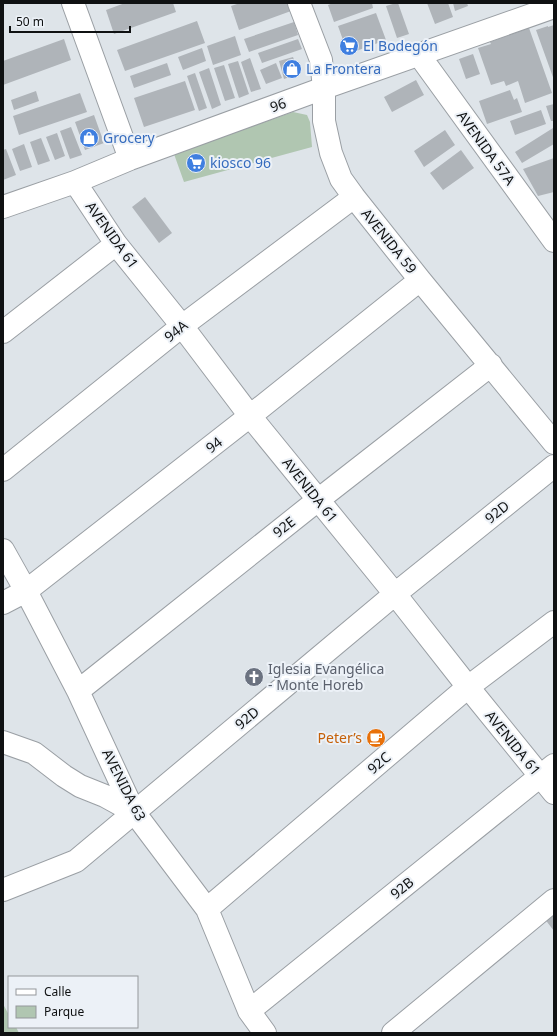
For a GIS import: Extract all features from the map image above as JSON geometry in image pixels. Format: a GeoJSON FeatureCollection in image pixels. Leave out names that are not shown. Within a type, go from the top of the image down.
{"type":"FeatureCollection","features":[{"type":"Feature","properties":{"kind":"street"},"geometry":{"type":"LineString","coordinates":[[73,3],[130,159]]}},
{"type":"Feature","properties":{"kind":"street","name":"AVENIDA 59"},"geometry":{"type":"LineString","coordinates":[[307,5],[321,60],[324,88],[324,121],[331,153],[341,178],[354,197],[420,280],[554,443]]}},
{"type":"Feature","properties":{"kind":"street","name":"96"},"geometry":{"type":"LineString","coordinates":[[3,207],[75,182],[130,159],[324,88],[554,7]]}},
{"type":"Feature","properties":{"kind":"street","name":"AVENIDA 57A"},"geometry":{"type":"LineString","coordinates":[[419,55],[546,218],[554,241]]}},
{"type":"Feature","properties":{"kind":"street","name":"AVENIDA 61"},"geometry":{"type":"LineString","coordinates":[[75,182],[116,244],[182,326],[250,416],[396,594],[468,687],[547,770],[554,793]]}},
{"type":"Feature","properties":{"kind":"street","name":"94A"},"geometry":{"type":"LineString","coordinates":[[3,470],[182,326],[354,197]]}},
{"type":"Feature","properties":{"kind":"street"},"geometry":{"type":"LineString","coordinates":[[3,332],[116,244]]}},
{"type":"Feature","properties":{"kind":"street","name":"94"},"geometry":{"type":"LineString","coordinates":[[3,603],[26,591],[250,416],[420,280]]}},
{"type":"Feature","properties":{"kind":"street","name":"92E"},"geometry":{"type":"LineString","coordinates":[[78,691],[318,500],[491,365]]}},
{"type":"Feature","properties":{"kind":"street","name":"92D"},"geometry":{"type":"LineString","coordinates":[[3,890],[76,860],[396,594],[554,466]]}},
{"type":"Feature","properties":{"kind":"street","name":"AVENIDA 63"},"geometry":{"type":"LineString","coordinates":[[3,550],[78,691],[134,812],[207,909],[249,1011],[265,1033]]}},
{"type":"Feature","properties":{"kind":"street","name":"92C"},"geometry":{"type":"LineString","coordinates":[[207,909],[468,687],[554,622]]}},
{"type":"Feature","properties":{"kind":"street"},"geometry":{"type":"LineString","coordinates":[[3,742],[34,753],[64,776],[80,786],[105,796],[134,812]]}},
{"type":"Feature","properties":{"kind":"street","name":"92B"},"geometry":{"type":"LineString","coordinates":[[249,1011],[547,770]]}},
{"type":"Feature","properties":{"kind":"street"},"geometry":{"type":"LineString","coordinates":[[393,1033],[554,900]]}},
{"type":"Feature","properties":{"kind":"green space"},"geometry":{"type":"Polygon","coordinates":[[[293,112],[307,115],[310,122],[312,147],[184,182],[174,154],[293,112]]]}},
{"type":"Feature","properties":{"kind":"green space"},"geometry":{"type":"Polygon","coordinates":[[[3,1004],[8,1013],[8,1028],[16,1028],[19,1033],[3,1033],[3,1004]]]}},
{"type":"Feature","properties":{"kind":"building"},"geometry":{"type":"Polygon","coordinates":[[[125,3],[173,3],[176,12],[114,34],[106,10],[125,3]]]}},
{"type":"Feature","properties":{"kind":"building"},"geometry":{"type":"Polygon","coordinates":[[[240,3],[288,3],[291,11],[239,30],[231,6],[240,3]]]}},
{"type":"Feature","properties":{"kind":"building"},"geometry":{"type":"Polygon","coordinates":[[[333,3],[372,3],[373,8],[334,22],[328,5],[333,3]]]}},
{"type":"Feature","properties":{"kind":"building"},"geometry":{"type":"Polygon","coordinates":[[[398,3],[409,34],[397,38],[386,6],[398,3]]]}},
{"type":"Feature","properties":{"kind":"building"},"geometry":{"type":"Polygon","coordinates":[[[427,3],[448,3],[453,17],[435,24],[427,3]]]}},
{"type":"Feature","properties":{"kind":"building"},"geometry":{"type":"Polygon","coordinates":[[[453,3],[467,3],[468,6],[455,11],[453,3]]]}},
{"type":"Feature","properties":{"kind":"building"},"geometry":{"type":"Polygon","coordinates":[[[376,13],[386,40],[348,54],[338,26],[376,13]]]}},
{"type":"Feature","properties":{"kind":"building"},"geometry":{"type":"Polygon","coordinates":[[[197,21],[205,43],[125,71],[117,50],[197,21]]]}},
{"type":"Feature","properties":{"kind":"building"},"geometry":{"type":"Polygon","coordinates":[[[294,22],[298,35],[249,52],[244,39],[294,22]]]}},
{"type":"Feature","properties":{"kind":"building"},"geometry":{"type":"Polygon","coordinates":[[[554,25],[554,80],[536,30],[554,25]]]}},
{"type":"Feature","properties":{"kind":"building"},"geometry":{"type":"Polygon","coordinates":[[[529,28],[552,93],[525,103],[518,81],[506,86],[504,81],[491,85],[478,48],[491,44],[490,42],[529,28]]]}},
{"type":"Feature","properties":{"kind":"building"},"geometry":{"type":"Polygon","coordinates":[[[235,36],[241,55],[213,65],[207,46],[235,36]]]}},
{"type":"Feature","properties":{"kind":"building"},"geometry":{"type":"Polygon","coordinates":[[[64,39],[71,60],[3,85],[3,61],[64,39]]]}},
{"type":"Feature","properties":{"kind":"building"},"geometry":{"type":"Polygon","coordinates":[[[298,39],[302,49],[262,63],[258,53],[298,39]]]}},
{"type":"Feature","properties":{"kind":"building"},"geometry":{"type":"Polygon","coordinates":[[[202,48],[206,61],[183,70],[178,57],[202,48]]]}},
{"type":"Feature","properties":{"kind":"building"},"geometry":{"type":"Polygon","coordinates":[[[473,54],[480,74],[466,79],[459,59],[473,54]]]}},
{"type":"Feature","properties":{"kind":"building"},"geometry":{"type":"Polygon","coordinates":[[[293,57],[299,74],[284,79],[279,61],[293,57]]]}},
{"type":"Feature","properties":{"kind":"building"},"geometry":{"type":"Polygon","coordinates":[[[250,58],[261,89],[251,92],[241,62],[250,58]]]}},
{"type":"Feature","properties":{"kind":"building"},"geometry":{"type":"Polygon","coordinates":[[[238,61],[249,94],[239,98],[228,64],[238,61]]]}},
{"type":"Feature","properties":{"kind":"building"},"geometry":{"type":"Polygon","coordinates":[[[167,63],[171,75],[134,88],[130,76],[167,63]]]}},
{"type":"Feature","properties":{"kind":"building"},"geometry":{"type":"Polygon","coordinates":[[[276,63],[282,78],[266,84],[260,70],[276,63]]]}},
{"type":"Feature","properties":{"kind":"building"},"geometry":{"type":"Polygon","coordinates":[[[224,65],[235,98],[225,101],[214,68],[224,65]]]}},
{"type":"Feature","properties":{"kind":"building"},"geometry":{"type":"Polygon","coordinates":[[[209,68],[221,105],[212,109],[199,72],[209,68]]]}},
{"type":"Feature","properties":{"kind":"building"},"geometry":{"type":"Polygon","coordinates":[[[195,73],[207,108],[199,111],[187,76],[195,73]]]}},
{"type":"Feature","properties":{"kind":"building"},"geometry":{"type":"Polygon","coordinates":[[[416,80],[424,95],[392,112],[384,97],[416,80]]]}},
{"type":"Feature","properties":{"kind":"building"},"geometry":{"type":"Polygon","coordinates":[[[185,81],[195,110],[144,127],[134,98],[185,81]]]}},
{"type":"Feature","properties":{"kind":"building"},"geometry":{"type":"Polygon","coordinates":[[[510,90],[514,100],[517,98],[522,112],[487,124],[479,101],[510,90]]]}},
{"type":"Feature","properties":{"kind":"building"},"geometry":{"type":"Polygon","coordinates":[[[36,91],[39,101],[14,110],[11,100],[36,91]]]}},
{"type":"Feature","properties":{"kind":"building"},"geometry":{"type":"Polygon","coordinates":[[[80,93],[87,112],[19,135],[13,116],[80,93]]]}},
{"type":"Feature","properties":{"kind":"building"},"geometry":{"type":"Polygon","coordinates":[[[554,104],[554,121],[551,121],[546,106],[554,104]]]}},
{"type":"Feature","properties":{"kind":"building"},"geometry":{"type":"Polygon","coordinates":[[[541,110],[546,124],[515,135],[510,121],[541,110]]]}},
{"type":"Feature","properties":{"kind":"building"},"geometry":{"type":"Polygon","coordinates":[[[94,115],[104,143],[85,150],[75,122],[94,115]]]}},
{"type":"Feature","properties":{"kind":"building"},"geometry":{"type":"Polygon","coordinates":[[[71,127],[82,155],[70,159],[60,131],[71,127]]]}},
{"type":"Feature","properties":{"kind":"building"},"geometry":{"type":"Polygon","coordinates":[[[553,128],[554,144],[522,163],[515,152],[553,128]]]}},
{"type":"Feature","properties":{"kind":"building"},"geometry":{"type":"Polygon","coordinates":[[[445,130],[455,145],[424,167],[414,151],[445,130]]]}},
{"type":"Feature","properties":{"kind":"building"},"geometry":{"type":"Polygon","coordinates":[[[57,133],[65,156],[55,160],[46,137],[57,133]]]}},
{"type":"Feature","properties":{"kind":"building"},"geometry":{"type":"Polygon","coordinates":[[[41,138],[50,161],[38,165],[30,142],[41,138]]]}},
{"type":"Feature","properties":{"kind":"building"},"geometry":{"type":"Polygon","coordinates":[[[24,144],[32,167],[20,171],[12,149],[24,144]]]}},
{"type":"Feature","properties":{"kind":"building"},"geometry":{"type":"Polygon","coordinates":[[[6,149],[16,175],[3,180],[3,150],[6,149]]]}},
{"type":"Feature","properties":{"kind":"building"},"geometry":{"type":"Polygon","coordinates":[[[461,150],[474,168],[443,190],[430,173],[461,150]]]}},
{"type":"Feature","properties":{"kind":"building"},"geometry":{"type":"Polygon","coordinates":[[[554,158],[554,192],[538,196],[523,169],[554,158]]]}},
{"type":"Feature","properties":{"kind":"building"},"geometry":{"type":"Polygon","coordinates":[[[145,197],[172,233],[159,243],[132,207],[145,197]]]}},
{"type":"Feature","properties":{"kind":"building"},"geometry":{"type":"Polygon","coordinates":[[[554,910],[554,931],[544,918],[554,910]]]}},
{"type":"Feature","properties":{"kind":"place","name":"El Bodegón"},"geometry":{"type":"Point","coordinates":[349,46]}},
{"type":"Feature","properties":{"kind":"place","name":"La Frontera"},"geometry":{"type":"Point","coordinates":[292,69]}},
{"type":"Feature","properties":{"kind":"place","name":"Grocery"},"geometry":{"type":"Point","coordinates":[89,138]}},
{"type":"Feature","properties":{"kind":"place","name":"kiosco 96"},"geometry":{"type":"Point","coordinates":[196,163]}},
{"type":"Feature","properties":{"kind":"place","name":"Iglesia Evangélica - Monte Horeb"},"geometry":{"type":"Point","coordinates":[254,677]}},
{"type":"Feature","properties":{"kind":"place","name":"Peter’s"},"geometry":{"type":"Point","coordinates":[376,738]}}]}
